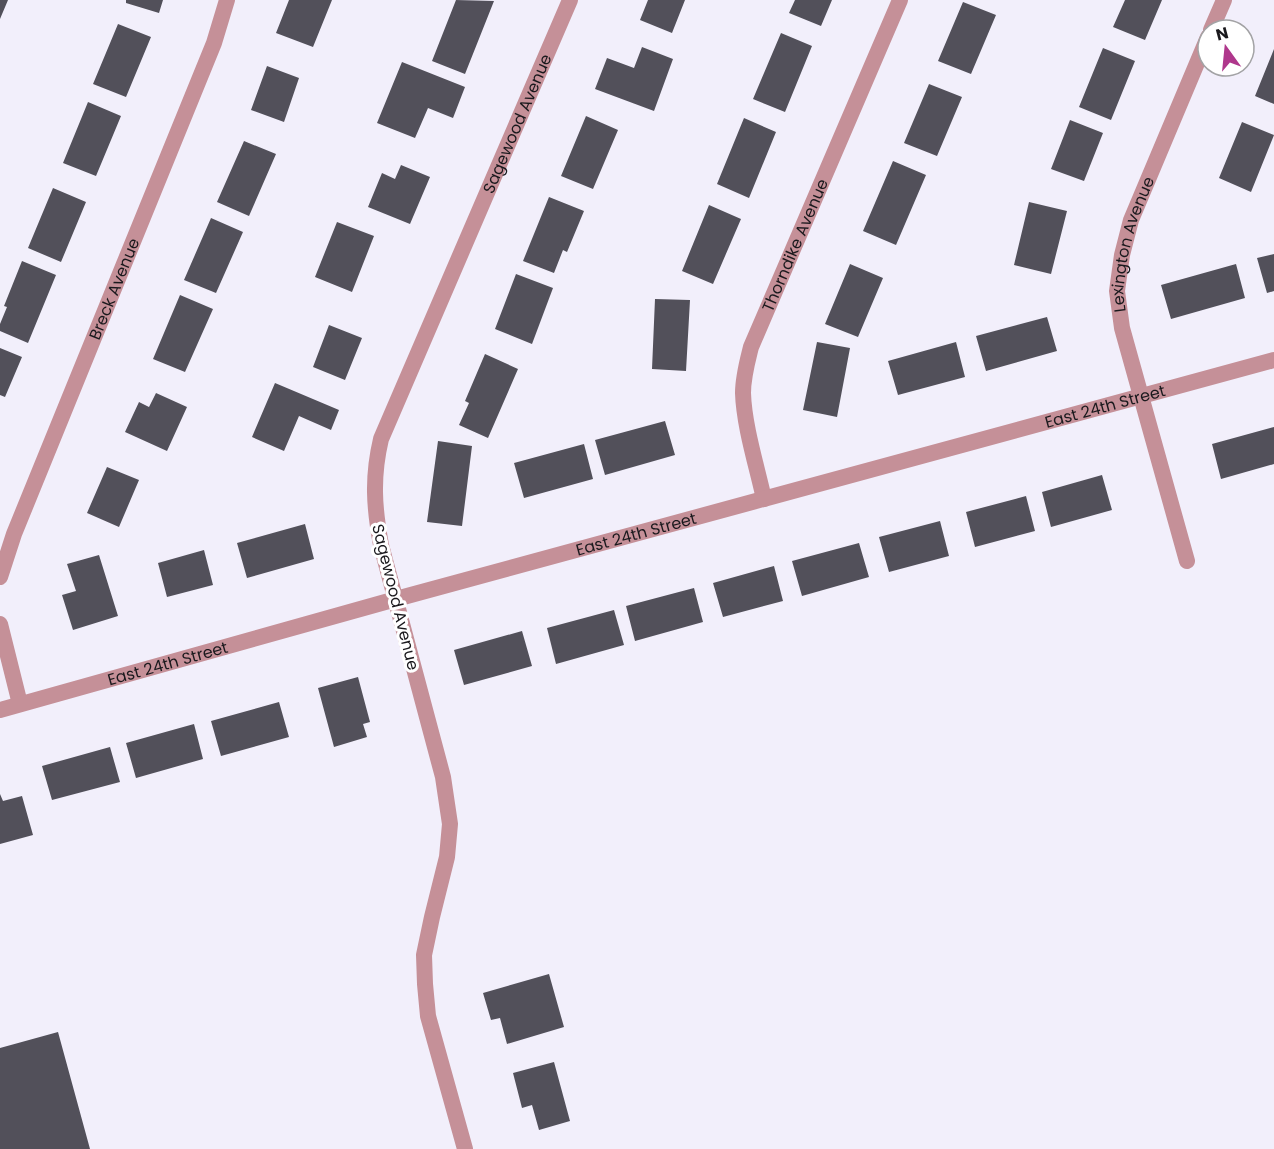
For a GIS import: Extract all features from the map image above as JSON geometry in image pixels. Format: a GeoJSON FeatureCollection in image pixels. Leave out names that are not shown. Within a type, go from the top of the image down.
{"type":"FeatureCollection","features":[{"type":"Feature","properties":{"kind":"street","name":"Breck Avenue"},"geometry":{"type":"LineString","coordinates":[[0,577],[18,523],[214,44],[227,0]]}},
{"type":"Feature","properties":{"kind":"street","name":"Sagewood Avenue"},"geometry":{"type":"LineString","coordinates":[[465,1149],[428,1016],[424,984],[424,955],[447,857],[450,824],[443,777],[381,545],[375,512],[375,463],[381,439],[570,0]]}},
{"type":"Feature","properties":{"kind":"street","name":"Thorndike Avenue"},"geometry":{"type":"LineString","coordinates":[[764,499],[743,394],[744,372],[751,347],[900,0]]}},
{"type":"Feature","properties":{"kind":"street"},"geometry":{"type":"LineString","coordinates":[[1216,18],[1224,0]]}},
{"type":"Feature","properties":{"kind":"street","name":"Lexington Avenue"},"geometry":{"type":"LineString","coordinates":[[1187,561],[1140,398],[1122,328],[1117,291],[1122,255],[1131,220],[1196,66]]}},
{"type":"Feature","properties":{"kind":"street","name":"East 24th Street"},"geometry":{"type":"LineString","coordinates":[[0,710],[396,599],[1274,360]]}},
{"type":"Feature","properties":{"kind":"street"},"geometry":{"type":"LineString","coordinates":[[0,624],[21,704]]}},
{"type":"Feature","properties":{"kind":"building"},"geometry":{"type":"Polygon","coordinates":[[[0,0],[8,0],[0,19],[0,0]]]}},
{"type":"Feature","properties":{"kind":"building"},"geometry":{"type":"Polygon","coordinates":[[[126,0],[163,0],[159,13],[126,3],[126,0]]]}},
{"type":"Feature","properties":{"kind":"building"},"geometry":{"type":"Polygon","coordinates":[[[289,0],[332,0],[313,47],[276,33],[289,0]]]}},
{"type":"Feature","properties":{"kind":"building"},"geometry":{"type":"Polygon","coordinates":[[[456,0],[494,1],[465,74],[432,61],[456,0]]]}},
{"type":"Feature","properties":{"kind":"building"},"geometry":{"type":"Polygon","coordinates":[[[648,0],[685,0],[672,33],[640,20],[648,0]]]}},
{"type":"Feature","properties":{"kind":"building"},"geometry":{"type":"Polygon","coordinates":[[[795,0],[832,0],[821,26],[789,13],[795,0]]]}},
{"type":"Feature","properties":{"kind":"building"},"geometry":{"type":"Polygon","coordinates":[[[1125,0],[1162,0],[1145,40],[1113,27],[1125,0]]]}},
{"type":"Feature","properties":{"kind":"building"},"geometry":{"type":"Polygon","coordinates":[[[963,2],[996,15],[971,74],[938,61],[963,2]]]}},
{"type":"Feature","properties":{"kind":"building"},"geometry":{"type":"Polygon","coordinates":[[[118,24],[151,37],[126,97],[93,84],[118,24]]]}},
{"type":"Feature","properties":{"kind":"building"},"geometry":{"type":"Polygon","coordinates":[[[781,33],[812,46],[785,112],[753,99],[781,33]]]}},
{"type":"Feature","properties":{"kind":"building"},"geometry":{"type":"Polygon","coordinates":[[[642,47],[673,59],[654,111],[595,89],[607,58],[634,68],[642,47]]]}},
{"type":"Feature","properties":{"kind":"building"},"geometry":{"type":"Polygon","coordinates":[[[1103,48],[1135,61],[1111,120],[1079,107],[1103,48]]]}},
{"type":"Feature","properties":{"kind":"building"},"geometry":{"type":"Polygon","coordinates":[[[1274,49],[1274,104],[1255,96],[1274,49]]]}},
{"type":"Feature","properties":{"kind":"building"},"geometry":{"type":"Polygon","coordinates":[[[402,62],[465,87],[453,118],[428,108],[415,138],[377,123],[402,62]]]}},
{"type":"Feature","properties":{"kind":"building"},"geometry":{"type":"Polygon","coordinates":[[[267,66],[299,78],[284,122],[251,110],[267,66]]]}},
{"type":"Feature","properties":{"kind":"building"},"geometry":{"type":"Polygon","coordinates":[[[929,84],[962,97],[937,156],[904,143],[929,84]]]}},
{"type":"Feature","properties":{"kind":"building"},"geometry":{"type":"Polygon","coordinates":[[[88,102],[121,116],[96,176],[63,163],[88,102]]]}},
{"type":"Feature","properties":{"kind":"building"},"geometry":{"type":"Polygon","coordinates":[[[586,116],[618,130],[593,189],[561,176],[586,116]]]}},
{"type":"Feature","properties":{"kind":"building"},"geometry":{"type":"Polygon","coordinates":[[[744,118],[776,132],[749,198],[717,184],[744,118]]]}},
{"type":"Feature","properties":{"kind":"building"},"geometry":{"type":"Polygon","coordinates":[[[1070,120],[1103,133],[1084,181],[1051,169],[1070,120]]]}},
{"type":"Feature","properties":{"kind":"building"},"geometry":{"type":"Polygon","coordinates":[[[1242,122],[1274,135],[1251,192],[1219,178],[1242,122]]]}},
{"type":"Feature","properties":{"kind":"building"},"geometry":{"type":"Polygon","coordinates":[[[244,141],[276,154],[249,216],[217,202],[244,141]]]}},
{"type":"Feature","properties":{"kind":"building"},"geometry":{"type":"Polygon","coordinates":[[[893,161],[926,175],[896,245],[863,231],[893,161]]]}},
{"type":"Feature","properties":{"kind":"building"},"geometry":{"type":"Polygon","coordinates":[[[401,165],[430,177],[410,224],[368,207],[382,173],[395,179],[401,165]]]}},
{"type":"Feature","properties":{"kind":"building"},"geometry":{"type":"Polygon","coordinates":[[[53,188],[86,202],[61,262],[28,248],[53,188]]]}},
{"type":"Feature","properties":{"kind":"building"},"geometry":{"type":"Polygon","coordinates":[[[549,197],[584,211],[567,252],[563,250],[554,273],[523,261],[549,197]]]}},
{"type":"Feature","properties":{"kind":"building"},"geometry":{"type":"Polygon","coordinates":[[[1029,202],[1067,211],[1051,274],[1014,265],[1029,202]]]}},
{"type":"Feature","properties":{"kind":"building"},"geometry":{"type":"Polygon","coordinates":[[[709,205],[741,219],[713,284],[682,271],[709,205]]]}},
{"type":"Feature","properties":{"kind":"building"},"geometry":{"type":"Polygon","coordinates":[[[211,218],[243,232],[216,293],[184,280],[211,218]]]}},
{"type":"Feature","properties":{"kind":"building"},"geometry":{"type":"Polygon","coordinates":[[[337,222],[374,236],[352,292],[315,277],[337,222]]]}},
{"type":"Feature","properties":{"kind":"building"},"geometry":{"type":"Polygon","coordinates":[[[1274,254],[1274,291],[1267,293],[1257,258],[1274,254]]]}},
{"type":"Feature","properties":{"kind":"building"},"geometry":{"type":"Polygon","coordinates":[[[22,261],[56,275],[28,343],[0,331],[0,324],[7,307],[4,306],[22,261]]]}},
{"type":"Feature","properties":{"kind":"building"},"geometry":{"type":"Polygon","coordinates":[[[850,264],[883,278],[858,337],[825,324],[850,264]]]}},
{"type":"Feature","properties":{"kind":"building"},"geometry":{"type":"Polygon","coordinates":[[[1236,264],[1245,298],[1171,319],[1161,285],[1236,264]]]}},
{"type":"Feature","properties":{"kind":"building"},"geometry":{"type":"Polygon","coordinates":[[[516,274],[553,288],[532,344],[495,329],[516,274]]]}},
{"type":"Feature","properties":{"kind":"building"},"geometry":{"type":"Polygon","coordinates":[[[180,295],[213,309],[185,372],[153,359],[180,295]]]}},
{"type":"Feature","properties":{"kind":"building"},"geometry":{"type":"Polygon","coordinates":[[[655,299],[690,300],[686,371],[652,369],[655,299]]]}},
{"type":"Feature","properties":{"kind":"building"},"geometry":{"type":"Polygon","coordinates":[[[1047,317],[1057,351],[986,371],[976,336],[1047,317]]]}},
{"type":"Feature","properties":{"kind":"building"},"geometry":{"type":"Polygon","coordinates":[[[329,325],[362,338],[345,380],[313,367],[329,325]]]}},
{"type":"Feature","properties":{"kind":"building"},"geometry":{"type":"Polygon","coordinates":[[[817,342],[850,348],[837,417],[803,410],[817,342]]]}},
{"type":"Feature","properties":{"kind":"building"},"geometry":{"type":"Polygon","coordinates":[[[956,342],[965,377],[898,395],[888,361],[956,342]]]}},
{"type":"Feature","properties":{"kind":"building"},"geometry":{"type":"Polygon","coordinates":[[[0,348],[22,357],[5,397],[0,395],[0,348]]]}},
{"type":"Feature","properties":{"kind":"building"},"geometry":{"type":"Polygon","coordinates":[[[485,354],[518,369],[488,438],[459,425],[469,403],[465,401],[485,354]]]}},
{"type":"Feature","properties":{"kind":"building"},"geometry":{"type":"Polygon","coordinates":[[[275,383],[339,410],[331,430],[299,416],[284,451],[252,437],[275,383]]]}},
{"type":"Feature","properties":{"kind":"building"},"geometry":{"type":"Polygon","coordinates":[[[156,393],[187,407],[167,451],[125,432],[139,402],[149,407],[156,393]]]}},
{"type":"Feature","properties":{"kind":"building"},"geometry":{"type":"Polygon","coordinates":[[[665,421],[675,455],[605,475],[595,440],[665,421]]]}},
{"type":"Feature","properties":{"kind":"building"},"geometry":{"type":"Polygon","coordinates":[[[1274,427],[1274,464],[1221,479],[1212,444],[1274,427]]]}},
{"type":"Feature","properties":{"kind":"building"},"geometry":{"type":"Polygon","coordinates":[[[438,441],[472,446],[462,526],[427,522],[438,441]]]}},
{"type":"Feature","properties":{"kind":"building"},"geometry":{"type":"Polygon","coordinates":[[[584,444],[593,479],[524,498],[514,463],[584,444]]]}},
{"type":"Feature","properties":{"kind":"building"},"geometry":{"type":"Polygon","coordinates":[[[107,467],[139,480],[119,527],[87,513],[107,467]]]}},
{"type":"Feature","properties":{"kind":"building"},"geometry":{"type":"Polygon","coordinates":[[[1102,475],[1112,510],[1051,527],[1042,492],[1102,475]]]}},
{"type":"Feature","properties":{"kind":"building"},"geometry":{"type":"Polygon","coordinates":[[[1026,496],[1035,531],[975,547],[966,512],[1026,496]]]}},
{"type":"Feature","properties":{"kind":"building"},"geometry":{"type":"Polygon","coordinates":[[[940,521],[949,556],[889,572],[879,537],[940,521]]]}},
{"type":"Feature","properties":{"kind":"building"},"geometry":{"type":"Polygon","coordinates":[[[305,524],[314,559],[247,578],[237,543],[305,524]]]}},
{"type":"Feature","properties":{"kind":"building"},"geometry":{"type":"Polygon","coordinates":[[[859,543],[869,577],[802,596],[792,561],[859,543]]]}},
{"type":"Feature","properties":{"kind":"building"},"geometry":{"type":"Polygon","coordinates":[[[204,550],[213,585],[167,597],[158,563],[204,550]]]}},
{"type":"Feature","properties":{"kind":"building"},"geometry":{"type":"Polygon","coordinates":[[[99,555],[118,616],[73,630],[62,595],[76,591],[67,564],[99,555]]]}},
{"type":"Feature","properties":{"kind":"building"},"geometry":{"type":"Polygon","coordinates":[[[774,566],[783,601],[723,617],[713,583],[774,566]]]}},
{"type":"Feature","properties":{"kind":"building"},"geometry":{"type":"Polygon","coordinates":[[[694,588],[703,622],[635,641],[626,606],[694,588]]]}},
{"type":"Feature","properties":{"kind":"building"},"geometry":{"type":"Polygon","coordinates":[[[614,610],[624,645],[556,664],[547,628],[614,610]]]}},
{"type":"Feature","properties":{"kind":"building"},"geometry":{"type":"Polygon","coordinates":[[[522,631],[532,666],[464,685],[454,650],[522,631]]]}},
{"type":"Feature","properties":{"kind":"building"},"geometry":{"type":"Polygon","coordinates":[[[358,677],[370,722],[363,724],[367,737],[334,747],[318,688],[358,677]]]}},
{"type":"Feature","properties":{"kind":"building"},"geometry":{"type":"Polygon","coordinates":[[[279,702],[289,737],[221,756],[211,721],[279,702]]]}},
{"type":"Feature","properties":{"kind":"building"},"geometry":{"type":"Polygon","coordinates":[[[194,724],[203,759],[136,778],[126,743],[194,724]]]}},
{"type":"Feature","properties":{"kind":"building"},"geometry":{"type":"Polygon","coordinates":[[[110,747],[120,782],[52,800],[42,766],[110,747]]]}},
{"type":"Feature","properties":{"kind":"building"},"geometry":{"type":"Polygon","coordinates":[[[0,794],[3,801],[22,796],[33,835],[0,844],[0,794]]]}},
{"type":"Feature","properties":{"kind":"building"},"geometry":{"type":"Polygon","coordinates":[[[549,974],[564,1027],[507,1044],[500,1018],[491,1020],[483,993],[549,974]]]}},
{"type":"Feature","properties":{"kind":"building"},"geometry":{"type":"Polygon","coordinates":[[[58,1032],[90,1149],[0,1149],[0,1048],[58,1032]]]}},
{"type":"Feature","properties":{"kind":"building"},"geometry":{"type":"Polygon","coordinates":[[[554,1062],[570,1121],[539,1130],[532,1105],[522,1108],[513,1073],[554,1062]]]}}]}
